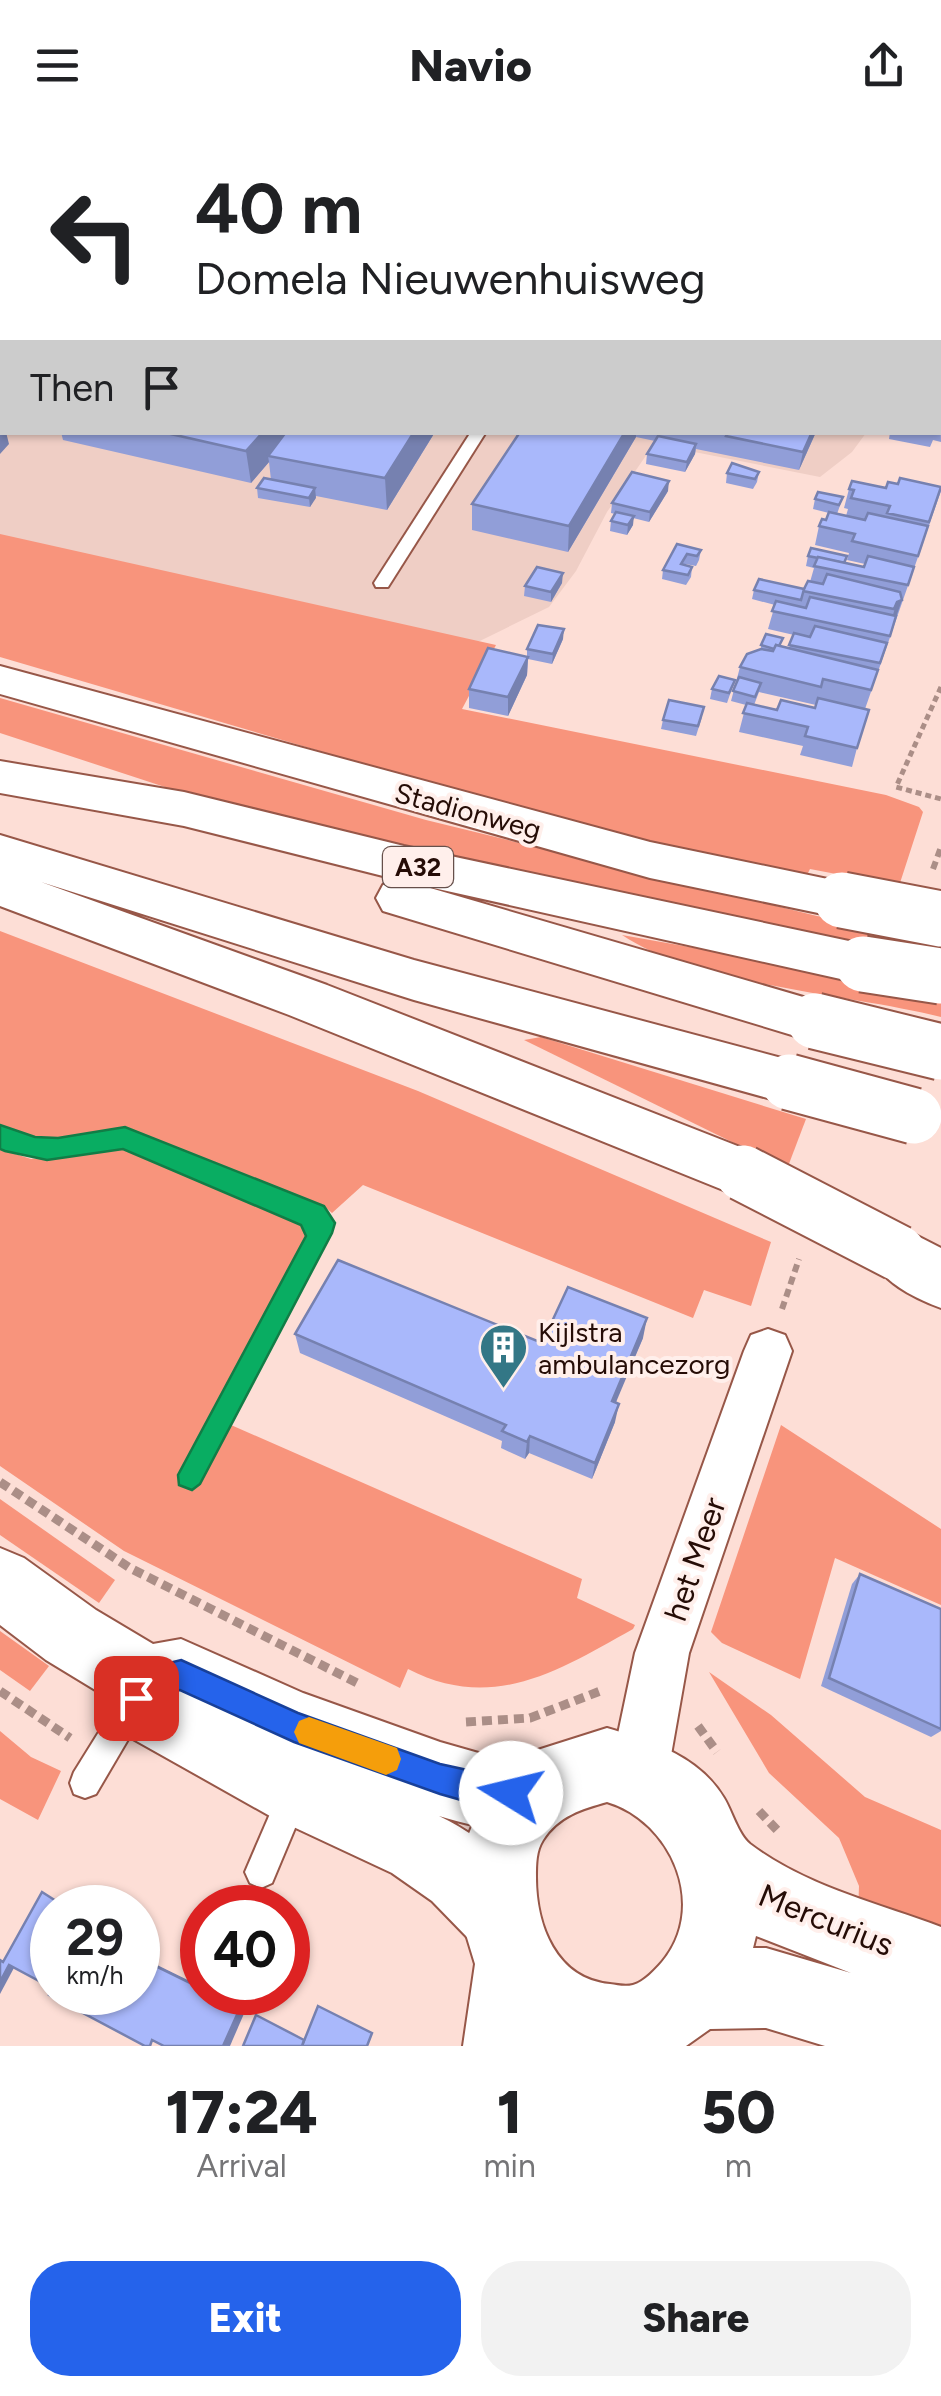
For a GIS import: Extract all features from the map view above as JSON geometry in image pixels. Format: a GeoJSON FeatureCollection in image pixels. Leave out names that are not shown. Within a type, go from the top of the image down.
{"type":"FeatureCollection","features":[{"type":"Feature","properties":{"kind":"main road","name":"Stadionweg"},"geometry":{"type":"LineString","coordinates":[[0,680],[650,860],[941,918]]}},
{"type":"Feature","properties":{"kind":"main road","name":"A32"},"geometry":{"type":"LineString","coordinates":[[0,777],[184,809],[404,864],[835,958],[941,976]]}},
{"type":"Feature","properties":{"kind":"main road","name":"A32"},"geometry":{"type":"LineString","coordinates":[[0,785],[447,910],[815,1020],[941,1052]]}},
{"type":"Feature","properties":{"kind":"main road"},"geometry":{"type":"LineString","coordinates":[[0,852],[414,980],[928,1120]]}},
{"type":"Feature","properties":{"kind":"main road"},"geometry":{"type":"LineString","coordinates":[[0,884],[51,908],[308,1000],[744,1173],[920,1267]]}},
{"type":"Feature","properties":{"kind":"main road"},"geometry":{"type":"LineString","coordinates":[[0,1582],[71,1635],[147,1681],[159,1713],[328,1738],[489,1793],[533,1793]]}},
{"type":"Feature","properties":{"kind":"main road"},"geometry":{"type":"LineString","coordinates":[[328,1738],[419,1846],[460,1874],[505,1937],[541,1998],[610,2037],[659,2018],[705,1972],[719,1932],[716,1866],[705,1834],[664,1787],[638,1772],[607,1766],[576,1769],[560,1774],[533,1793],[501,1844],[494,1887],[505,1937],[504,2046]]}},
{"type":"Feature","properties":{"kind":"main road","name":"Mercurius"},"geometry":{"type":"LineString","coordinates":[[716,1866],[781,1908],[941,1967]]}},
{"type":"Feature","properties":{"kind":"main road"},"geometry":{"type":"LineString","coordinates":[[692,1989],[766,1988],[941,2040]]}},
{"type":"Feature","properties":{"kind":"street","name":"het Meer"},"geometry":{"type":"LineString","coordinates":[[638,1772],[654,1686],[768,1351]]}},
{"type":"Feature","properties":{"kind":"lane"},"geometry":{"type":"LineString","coordinates":[[382,583],[477,435]]}},
{"type":"Feature","properties":{"kind":"lane"},"geometry":{"type":"LineString","coordinates":[[85,1783],[147,1681]]}},
{"type":"Feature","properties":{"kind":"lane"},"geometry":{"type":"LineString","coordinates":[[261,1872],[328,1738]]}},
{"type":"Feature","properties":{"kind":"path"},"geometry":{"type":"LineString","coordinates":[[941,687],[896,787],[941,798]]}},
{"type":"Feature","properties":{"kind":"path"},"geometry":{"type":"LineString","coordinates":[[0,1482],[84,1542],[172,1595],[328,1738]]}},
{"type":"Feature","properties":{"kind":"path"},"geometry":{"type":"LineString","coordinates":[[459,1722],[530,1718],[622,1682],[654,1686]]}},
{"type":"Feature","properties":{"kind":"shaded area"},"geometry":{"type":"Polygon","coordinates":[[[0,435],[865,435],[852,452],[820,477],[654,444],[607,512],[576,571],[549,607],[443,659],[0,586],[0,435]]]}},
{"type":"Feature","properties":{"kind":"shaded area"},"geometry":{"type":"Polygon","coordinates":[[[0,534],[496,645],[462,709],[886,795],[919,807],[923,812],[899,886],[810,869],[805,879],[566,821],[0,657],[0,534]]]}},
{"type":"Feature","properties":{"kind":"shaded area"},"geometry":{"type":"Polygon","coordinates":[[[0,698],[426,820],[817,916],[941,936],[941,960],[229,808],[0,733],[0,698]]]}},
{"type":"Feature","properties":{"kind":"shaded area"},"geometry":{"type":"Polygon","coordinates":[[[0,931],[418,1091],[771,1242],[751,1306],[704,1290],[693,1318],[363,1185],[332,1213],[324,1206],[125,1127],[58,1138],[35,1137],[0,1125],[0,931]]]}},
{"type":"Feature","properties":{"kind":"shaded area"},"geometry":{"type":"Polygon","coordinates":[[[622,935],[941,992],[941,1017],[732,977],[653,952],[622,935]]]}},
{"type":"Feature","properties":{"kind":"shaded area"},"geometry":{"type":"Polygon","coordinates":[[[541,1037],[806,1119],[787,1169],[524,1040],[541,1037]]]}},
{"type":"Feature","properties":{"kind":"shaded area"},"geometry":{"type":"Polygon","coordinates":[[[0,1125],[35,1137],[58,1138],[125,1127],[324,1206],[335,1223],[200,1484],[192,1490],[179,1485],[178,1475],[306,1236],[301,1225],[123,1149],[47,1160],[5,1151],[0,1149],[0,1125]]]}},
{"type":"Feature","properties":{"kind":"shaded area"},"geometry":{"type":"Polygon","coordinates":[[[0,1149],[31,1159],[123,1149],[301,1225],[306,1235],[178,1475],[200,1484],[231,1425],[582,1579],[577,1598],[635,1625],[633,1629],[579,1659],[525,1681],[469,1687],[439,1682],[408,1669],[400,1688],[124,1551],[0,1466],[0,1149]]]}},
{"type":"Feature","properties":{"kind":"shaded area"},"geometry":{"type":"Polygon","coordinates":[[[781,1425],[941,1529],[941,1605],[835,1558],[800,1679],[722,1643],[711,1632],[781,1425]]]}},
{"type":"Feature","properties":{"kind":"shaded area"},"geometry":{"type":"Polygon","coordinates":[[[0,1499],[115,1580],[99,1603],[0,1535],[0,1499]]]}},
{"type":"Feature","properties":{"kind":"shaded area"},"geometry":{"type":"Polygon","coordinates":[[[0,1631],[49,1666],[30,1691],[0,1670],[0,1631]]]}},
{"type":"Feature","properties":{"kind":"shaded area"},"geometry":{"type":"Polygon","coordinates":[[[709,1672],[771,1715],[865,1797],[941,1830],[941,1948],[858,1914],[859,1886],[839,1838],[769,1773],[709,1672]]]}},
{"type":"Feature","properties":{"kind":"shaded area"},"geometry":{"type":"Polygon","coordinates":[[[0,1731],[31,1757],[61,1771],[38,1820],[0,1799],[0,1731]]]}},
{"type":"Feature","properties":{"kind":"building"},"geometry":{"type":"Polygon","coordinates":[[[175,435],[260,435],[246,451],[175,435]]]}},
{"type":"Feature","properties":{"kind":"building"},"geometry":{"type":"Polygon","coordinates":[[[284,435],[412,435],[385,478],[268,456],[284,435]]]}},
{"type":"Feature","properties":{"kind":"building"},"geometry":{"type":"Polygon","coordinates":[[[518,435],[623,435],[569,526],[472,504],[518,435]]]}},
{"type":"Feature","properties":{"kind":"building"},"geometry":{"type":"Polygon","coordinates":[[[726,435],[811,435],[803,452],[726,435]]]}},
{"type":"Feature","properties":{"kind":"building"},"geometry":{"type":"Polygon","coordinates":[[[658,436],[696,444],[687,462],[647,454],[658,436]]]}},
{"type":"Feature","properties":{"kind":"building"},"geometry":{"type":"Polygon","coordinates":[[[732,463],[759,472],[755,479],[727,473],[732,463]]]}},
{"type":"Feature","properties":{"kind":"building"},"geometry":{"type":"Polygon","coordinates":[[[632,472],[669,481],[650,512],[612,503],[632,472]]]}},
{"type":"Feature","properties":{"kind":"building"},"geometry":{"type":"Polygon","coordinates":[[[264,478],[315,488],[309,498],[257,488],[264,478]]]}},
{"type":"Feature","properties":{"kind":"building"},"geometry":{"type":"Polygon","coordinates":[[[900,478],[941,487],[929,522],[887,513],[890,506],[851,498],[852,481],[886,488],[888,482],[898,484],[900,478]]]}},
{"type":"Feature","properties":{"kind":"building"},"geometry":{"type":"Polygon","coordinates":[[[818,492],[843,497],[839,505],[815,499],[818,492]]]}},
{"type":"Feature","properties":{"kind":"building"},"geometry":{"type":"Polygon","coordinates":[[[616,512],[634,516],[628,525],[611,521],[616,512]]]}},
{"type":"Feature","properties":{"kind":"building"},"geometry":{"type":"Polygon","coordinates":[[[829,512],[865,520],[868,513],[928,526],[918,556],[852,541],[855,534],[819,526],[829,512]]]}},
{"type":"Feature","properties":{"kind":"building"},"geometry":{"type":"Polygon","coordinates":[[[677,544],[701,550],[697,556],[687,554],[681,564],[692,567],[688,575],[663,570],[677,544]]]}},
{"type":"Feature","properties":{"kind":"building"},"geometry":{"type":"Polygon","coordinates":[[[811,548],[847,556],[844,563],[808,556],[811,548]]]}},
{"type":"Feature","properties":{"kind":"building"},"geometry":{"type":"Polygon","coordinates":[[[868,556],[914,567],[908,585],[814,566],[818,557],[864,567],[868,556]]]}},
{"type":"Feature","properties":{"kind":"building"},"geometry":{"type":"Polygon","coordinates":[[[537,567],[563,573],[551,592],[525,586],[537,567]]]}},
{"type":"Feature","properties":{"kind":"building"},"geometry":{"type":"Polygon","coordinates":[[[827,574],[900,592],[902,600],[894,609],[803,591],[808,581],[823,584],[827,574]]]}},
{"type":"Feature","properties":{"kind":"building"},"geometry":{"type":"Polygon","coordinates":[[[759,579],[804,589],[801,600],[754,590],[759,579]]]}},
{"type":"Feature","properties":{"kind":"building"},"geometry":{"type":"Polygon","coordinates":[[[810,597],[896,616],[890,636],[772,611],[776,601],[806,608],[810,597]]]}},
{"type":"Feature","properties":{"kind":"building"},"geometry":{"type":"Polygon","coordinates":[[[538,625],[564,629],[553,654],[527,649],[538,625]]]}},
{"type":"Feature","properties":{"kind":"building"},"geometry":{"type":"Polygon","coordinates":[[[815,626],[887,643],[880,663],[789,645],[794,633],[810,637],[815,626]]]}},
{"type":"Feature","properties":{"kind":"building"},"geometry":{"type":"Polygon","coordinates":[[[766,634],[783,638],[779,646],[774,649],[761,645],[766,634]]]}},
{"type":"Feature","properties":{"kind":"building"},"geometry":{"type":"Polygon","coordinates":[[[776,645],[878,670],[871,690],[823,679],[821,687],[740,667],[747,654],[761,649],[773,651],[776,645]]]}},
{"type":"Feature","properties":{"kind":"building"},"geometry":{"type":"Polygon","coordinates":[[[488,648],[528,657],[508,697],[469,689],[488,648]]]}},
{"type":"Feature","properties":{"kind":"building"},"geometry":{"type":"Polygon","coordinates":[[[719,676],[735,680],[729,693],[712,689],[719,676]]]}},
{"type":"Feature","properties":{"kind":"building"},"geometry":{"type":"Polygon","coordinates":[[[739,677],[761,683],[755,697],[733,691],[739,677]]]}},
{"type":"Feature","properties":{"kind":"building"},"geometry":{"type":"Polygon","coordinates":[[[818,698],[869,710],[857,748],[805,736],[808,727],[743,713],[747,703],[777,710],[781,700],[815,708],[818,698]]]}},
{"type":"Feature","properties":{"kind":"building"},"geometry":{"type":"Polygon","coordinates":[[[669,700],[704,707],[698,726],[663,720],[669,700]]]}},
{"type":"Feature","properties":{"kind":"building","name":"Kijlstra ambulancezorg"},"geometry":{"type":"Polygon","coordinates":[[[338,1260],[542,1343],[568,1287],[647,1318],[612,1401],[619,1404],[595,1463],[530,1436],[527,1442],[502,1431],[506,1425],[295,1334],[338,1260]]]}},
{"type":"Feature","properties":{"kind":"building"},"geometry":{"type":"Polygon","coordinates":[[[860,1574],[941,1609],[941,1729],[829,1678],[860,1574]]]}},
{"type":"Feature","properties":{"kind":"building"},"geometry":{"type":"Polygon","coordinates":[[[30,1914],[30,1976],[9,1965],[0,1982],[0,1960],[3,1962],[30,1914]]]}},
{"type":"Feature","properties":{"kind":"building"},"geometry":{"type":"Polygon","coordinates":[[[160,1968],[180,1978],[180,2015],[237,2015],[223,2046],[164,2046],[152,2040],[150,2046],[87,2015],[160,2015],[160,1968]]]}},
{"type":"Feature","properties":{"kind":"building"},"geometry":{"type":"Polygon","coordinates":[[[318,2006],[372,2033],[367,2046],[302,2046],[318,2006]]]}},
{"type":"Feature","properties":{"kind":"building"},"geometry":{"type":"Polygon","coordinates":[[[256,2015],[304,2040],[302,2046],[243,2046],[256,2015]]]}},
{"type":"Feature","properties":{"kind":"slow traffic"},"geometry":{"type":"LineString","coordinates":[[309,1732],[386,1759]]}},
{"type":"Feature","properties":{"kind":"place","name":"Kijlstra ambulancezorg"},"geometry":{"type":"Point","coordinates":[503,1390]}},
{"type":"Feature","properties":{"kind":"route"},"geometry":{"type":"LineString","coordinates":[[136,1698],[147,1681],[181,1675],[294,1726],[440,1779],[489,1793],[511,1793]]}}]}
